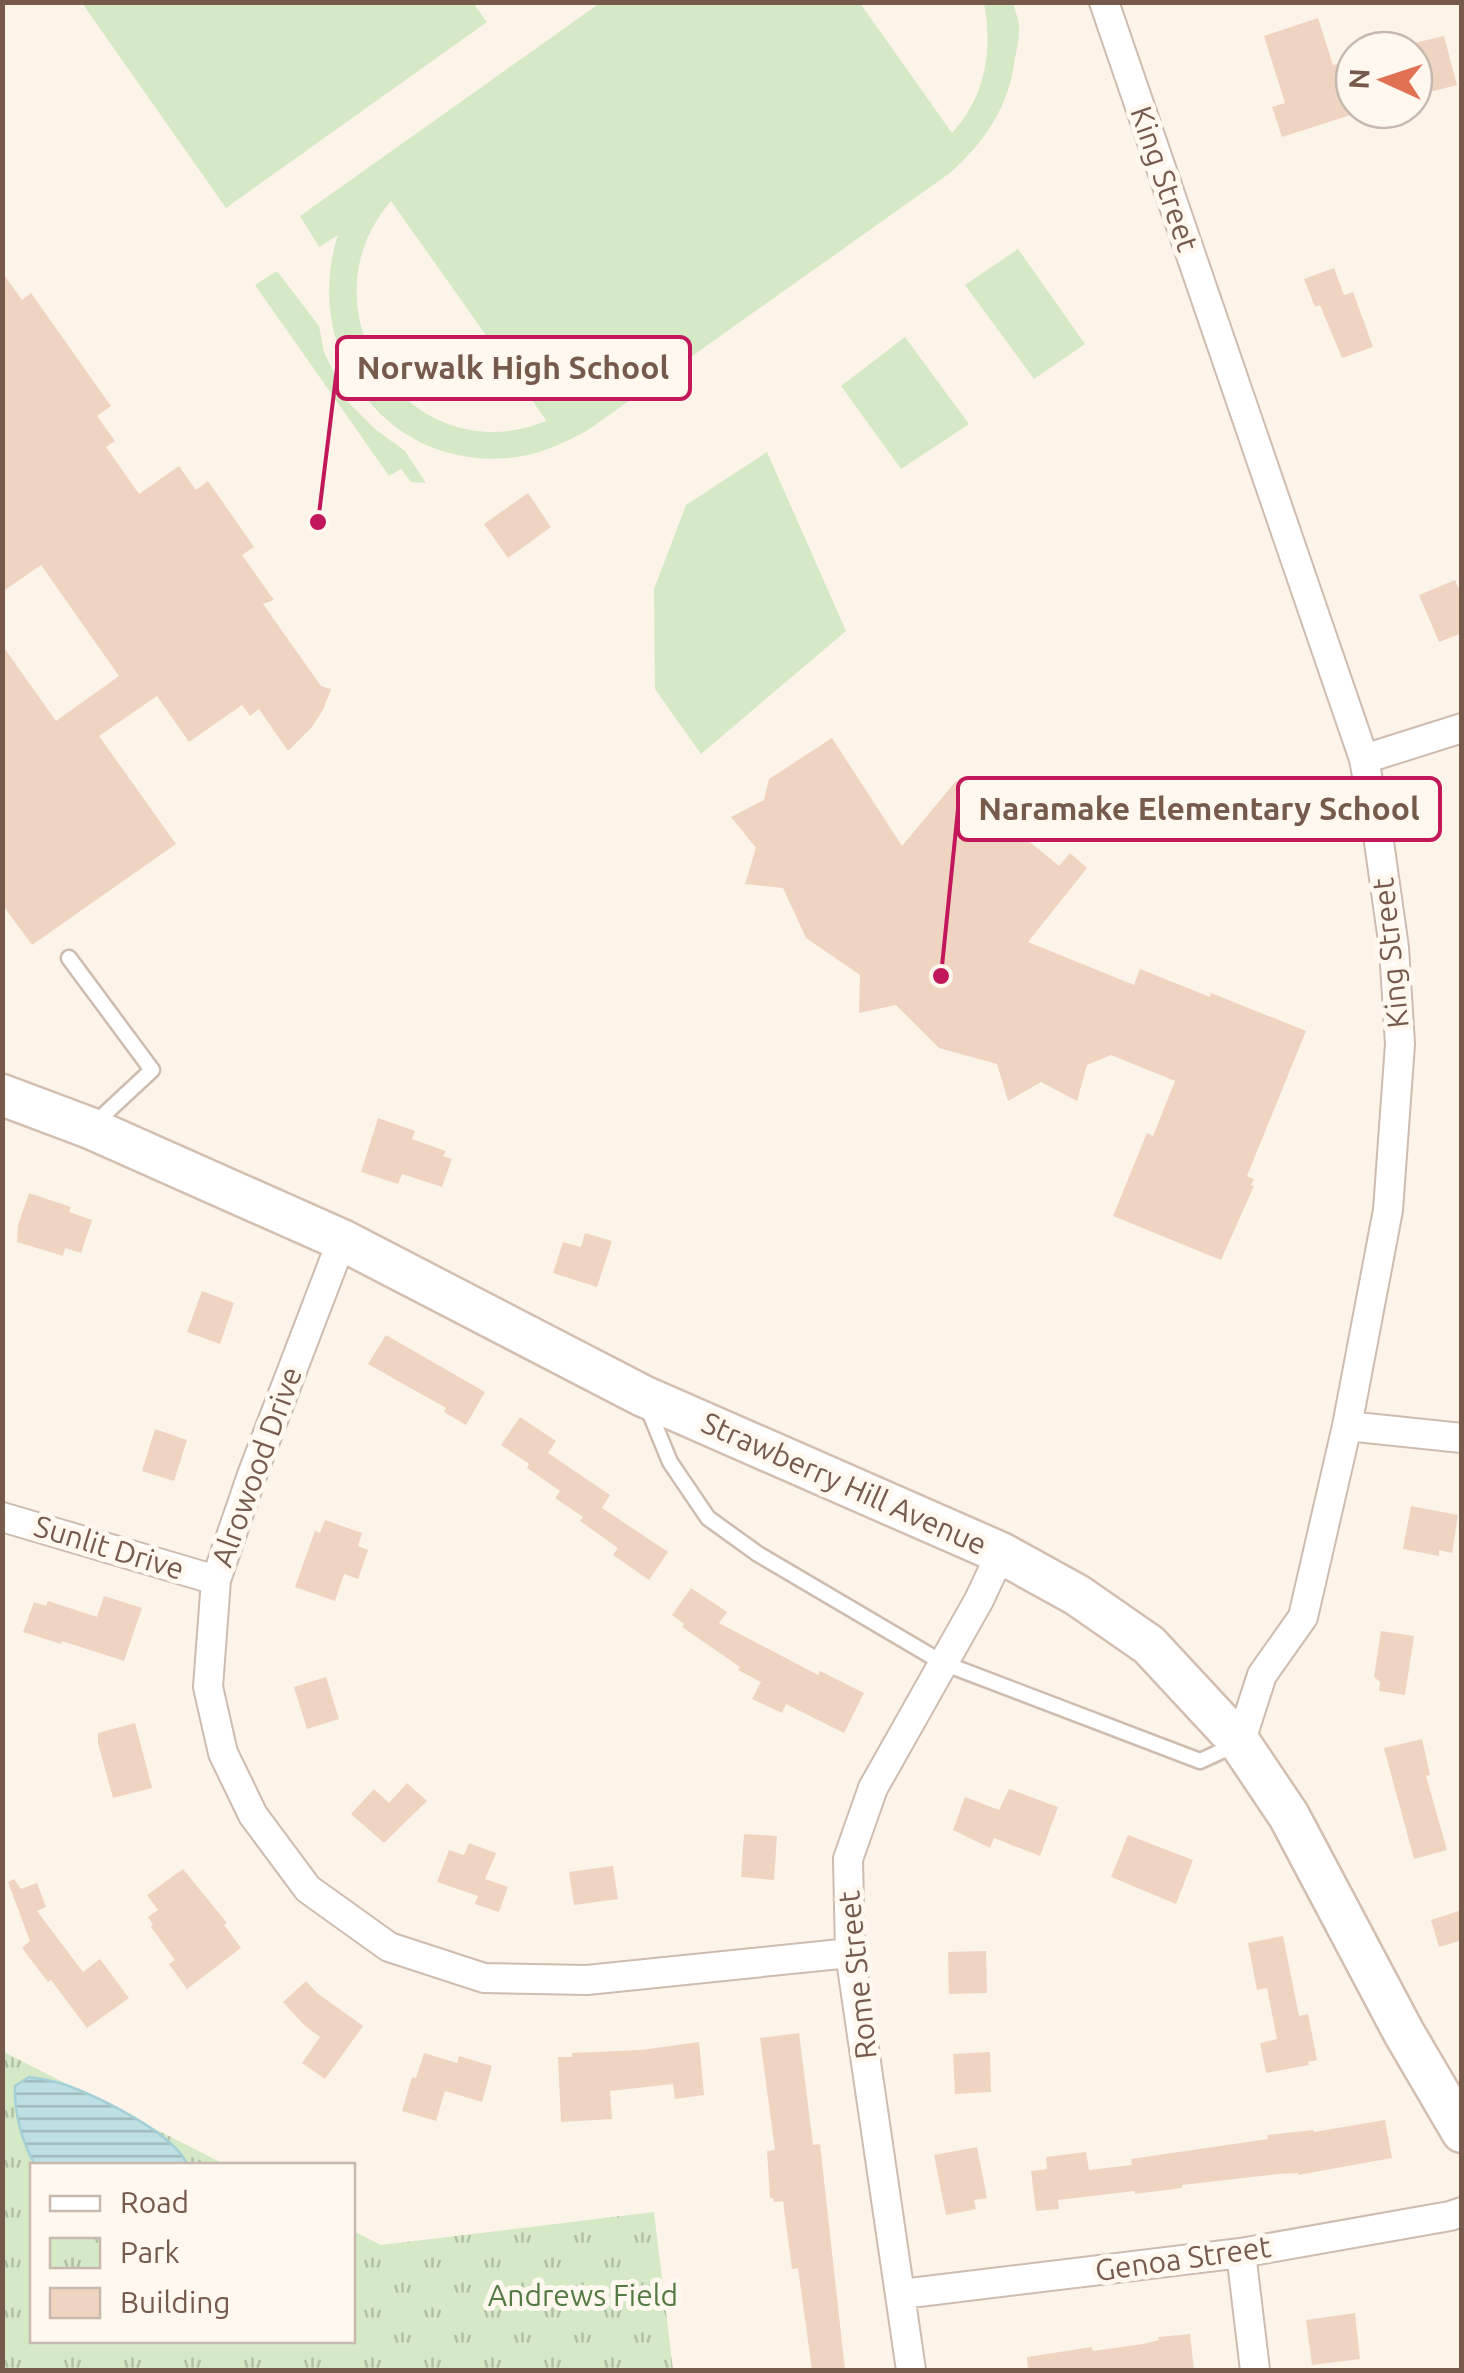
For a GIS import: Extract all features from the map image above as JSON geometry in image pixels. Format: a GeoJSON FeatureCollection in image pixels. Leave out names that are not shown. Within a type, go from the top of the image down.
{"type":"FeatureCollection","features":[{"type":"Feature","properties":{"kind":"main road","name":"Strawberry Hill Avenue"},"geometry":{"type":"LineString","coordinates":[[2,1095],[90,1128],[342,1240],[643,1396],[1001,1553],[1077,1595],[1149,1645],[1240,1743],[1289,1816],[1458,2116]]}},
{"type":"Feature","properties":{"kind":"street","name":"King Street"},"geometry":{"type":"LineString","coordinates":[[1104,2],[1364,759],[1394,948],[1400,1044],[1388,1210],[1347,1426],[1303,1617],[1262,1675],[1240,1743]]}},
{"type":"Feature","properties":{"kind":"street"},"geometry":{"type":"LineString","coordinates":[[1364,759],[1462,728]]}},
{"type":"Feature","properties":{"kind":"street","name":"Alrowood Drive"},"geometry":{"type":"LineString","coordinates":[[342,1240],[216,1580],[208,1687],[222,1753],[253,1815],[308,1889],[389,1947],[484,1978],[587,1980],[850,1953]]}},
{"type":"Feature","properties":{"kind":"street"},"geometry":{"type":"LineString","coordinates":[[1347,1426],[1462,1438]]}},
{"type":"Feature","properties":{"kind":"street","name":"Sunlit Drive"},"geometry":{"type":"LineString","coordinates":[[2,1517],[216,1580]]}},
{"type":"Feature","properties":{"kind":"street","name":"Rome Street"},"geometry":{"type":"LineString","coordinates":[[911,2370],[850,1953],[848,1859],[873,1788],[979,1600],[1001,1553]]}},
{"type":"Feature","properties":{"kind":"street","name":"Genoa Street"},"geometry":{"type":"LineString","coordinates":[[902,2294],[1241,2253],[1462,2212]]}},
{"type":"Feature","properties":{"kind":"street"},"geometry":{"type":"LineString","coordinates":[[1241,2253],[1255,2370]]}},
{"type":"Feature","properties":{"kind":"lane"},"geometry":{"type":"LineString","coordinates":[[69,958],[152,1070],[90,1128]]}},
{"type":"Feature","properties":{"kind":"lane"},"geometry":{"type":"LineString","coordinates":[[643,1396],[670,1462],[708,1518],[758,1554],[944,1664],[1200,1761],[1240,1743]]}},
{"type":"Feature","properties":{"kind":"green space"},"geometry":{"type":"Polygon","coordinates":[[[82,3],[473,3],[487,22],[226,208],[82,3]]]}},
{"type":"Feature","properties":{"kind":"green space"},"geometry":{"type":"Polygon","coordinates":[[[600,3],[860,3],[952,133],[973,104],[984,72],[988,38],[984,3],[1013,3],[1019,26],[1018,42],[1007,92],[985,135],[950,173],[588,430],[539,452],[508,458],[464,456],[424,444],[390,422],[363,393],[343,359],[332,319],[330,278],[338,235],[319,247],[300,216],[600,3]],[[391,201],[365,244],[357,289],[363,333],[383,372],[413,404],[452,425],[497,432],[546,421],[391,201]]]}},
{"type":"Feature","properties":{"kind":"green space"},"geometry":{"type":"Polygon","coordinates":[[[1018,249],[1085,344],[1034,379],[965,285],[1018,249]]]}},
{"type":"Feature","properties":{"kind":"green space"},"geometry":{"type":"Polygon","coordinates":[[[277,271],[319,326],[324,352],[348,402],[405,451],[426,483],[411,482],[401,469],[389,476],[255,285],[277,271]]]}},
{"type":"Feature","properties":{"kind":"green space"},"geometry":{"type":"Polygon","coordinates":[[[905,337],[969,424],[901,469],[841,386],[905,337]]]}},
{"type":"Feature","properties":{"kind":"green space"},"geometry":{"type":"Polygon","coordinates":[[[767,452],[846,631],[701,754],[655,689],[654,589],[686,505],[767,452]]]}},
{"type":"Feature","properties":{"kind":"green space","name":"Andrews Field"},"geometry":{"type":"Polygon","coordinates":[[[2,2051],[222,2163],[30,2163],[30,2343],[355,2343],[355,2232],[381,2245],[654,2212],[673,2370],[3,2370],[2,2051]]]}},
{"type":"Feature","properties":{"kind":"water"},"geometry":{"type":"Polygon","coordinates":[[[29,2077],[83,2092],[153,2130],[186,2163],[34,2163],[20,2127],[15,2086],[29,2077]]]}},
{"type":"Feature","properties":{"kind":"building"},"geometry":{"type":"Polygon","coordinates":[[[1318,18],[1334,65],[1334,120],[1282,137],[1272,107],[1285,103],[1264,36],[1318,18]]]}},
{"type":"Feature","properties":{"kind":"building"},"geometry":{"type":"Polygon","coordinates":[[[1444,36],[1457,85],[1434,91],[1434,38],[1444,36]]]}},
{"type":"Feature","properties":{"kind":"building"},"geometry":{"type":"Polygon","coordinates":[[[1334,268],[1344,295],[1353,292],[1373,347],[1342,358],[1320,305],[1315,307],[1304,279],[1334,268]]]}},
{"type":"Feature","properties":{"kind":"building"},"geometry":{"type":"Polygon","coordinates":[[[2,272],[22,300],[31,293],[111,406],[97,416],[115,441],[106,447],[139,494],[179,466],[196,490],[208,481],[254,547],[242,555],[274,600],[263,604],[321,686],[331,689],[312,727],[288,751],[259,709],[250,716],[242,705],[189,742],[157,696],[99,736],[176,844],[32,945],[2,904],[2,645],[56,721],[119,676],[41,565],[2,592],[2,272]]]}},
{"type":"Feature","properties":{"kind":"building"},"geometry":{"type":"Polygon","coordinates":[[[528,493],[551,527],[508,558],[484,524],[528,493]]]}},
{"type":"Feature","properties":{"kind":"building"},"geometry":{"type":"Polygon","coordinates":[[[1455,580],[1462,596],[1462,633],[1439,642],[1419,595],[1455,580]]]}},
{"type":"Feature","properties":{"kind":"building"},"geometry":{"type":"Polygon","coordinates":[[[832,738],[902,846],[956,781],[1059,866],[1070,853],[1087,868],[1028,942],[1134,985],[1140,969],[1306,1031],[1247,1176],[1254,1179],[1254,1186],[1221,1260],[1113,1216],[1147,1133],[1153,1136],[1175,1081],[1111,1055],[1087,1065],[1077,1101],[1041,1082],[1008,1101],[997,1064],[939,1048],[896,1005],[859,1013],[860,975],[806,938],[783,888],[745,884],[756,848],[731,817],[764,800],[769,779],[832,738]]]}},
{"type":"Feature","properties":{"kind":"building"},"geometry":{"type":"Polygon","coordinates":[[[378,1118],[415,1131],[412,1139],[446,1151],[443,1156],[452,1159],[442,1187],[402,1174],[398,1184],[361,1172],[378,1118]]]}},
{"type":"Feature","properties":{"kind":"building"},"geometry":{"type":"Polygon","coordinates":[[[29,1193],[71,1207],[69,1212],[92,1220],[81,1253],[65,1248],[63,1256],[17,1242],[18,1225],[29,1193]]]}},
{"type":"Feature","properties":{"kind":"building"},"geometry":{"type":"Polygon","coordinates":[[[585,1233],[612,1241],[597,1287],[553,1273],[563,1242],[581,1247],[585,1233]]]}},
{"type":"Feature","properties":{"kind":"building"},"geometry":{"type":"Polygon","coordinates":[[[202,1291],[234,1303],[220,1344],[187,1332],[202,1291]]]}},
{"type":"Feature","properties":{"kind":"building"},"geometry":{"type":"Polygon","coordinates":[[[386,1335],[485,1392],[466,1425],[444,1412],[446,1408],[368,1364],[386,1335]]]}},
{"type":"Feature","properties":{"kind":"building"},"geometry":{"type":"Polygon","coordinates":[[[520,1417],[556,1441],[548,1453],[610,1495],[602,1508],[668,1552],[649,1580],[613,1555],[618,1548],[555,1498],[560,1491],[501,1445],[520,1417]]]}},
{"type":"Feature","properties":{"kind":"building"},"geometry":{"type":"Polygon","coordinates":[[[155,1429],[187,1440],[174,1481],[142,1471],[155,1429]]]}},
{"type":"Feature","properties":{"kind":"building"},"geometry":{"type":"Polygon","coordinates":[[[1411,1506],[1458,1515],[1452,1553],[1439,1550],[1439,1556],[1403,1549],[1411,1506]]]}},
{"type":"Feature","properties":{"kind":"building"},"geometry":{"type":"Polygon","coordinates":[[[325,1520],[362,1533],[358,1546],[368,1550],[358,1579],[344,1574],[335,1601],[295,1587],[315,1531],[320,1533],[325,1520]]]}},
{"type":"Feature","properties":{"kind":"building"},"geometry":{"type":"Polygon","coordinates":[[[691,1588],[727,1612],[719,1623],[818,1675],[820,1671],[864,1693],[844,1733],[786,1704],[782,1713],[752,1699],[761,1682],[738,1670],[740,1667],[682,1627],[684,1624],[672,1615],[691,1588]]]}},
{"type":"Feature","properties":{"kind":"building"},"geometry":{"type":"Polygon","coordinates":[[[104,1596],[142,1608],[124,1661],[23,1632],[34,1602],[46,1606],[48,1601],[97,1617],[104,1596]]]}},
{"type":"Feature","properties":{"kind":"building"},"geometry":{"type":"Polygon","coordinates":[[[1381,1631],[1414,1636],[1405,1695],[1379,1691],[1380,1682],[1374,1677],[1381,1631]]]}},
{"type":"Feature","properties":{"kind":"building"},"geometry":{"type":"Polygon","coordinates":[[[326,1677],[339,1719],[307,1729],[294,1687],[326,1677]]]}},
{"type":"Feature","properties":{"kind":"building"},"geometry":{"type":"Polygon","coordinates":[[[135,1723],[152,1788],[113,1798],[98,1733],[135,1723]]]}},
{"type":"Feature","properties":{"kind":"building"},"geometry":{"type":"Polygon","coordinates":[[[1422,1739],[1430,1775],[1426,1776],[1447,1850],[1414,1859],[1384,1748],[1422,1739]]]}},
{"type":"Feature","properties":{"kind":"building"},"geometry":{"type":"Polygon","coordinates":[[[407,1783],[427,1801],[384,1843],[351,1814],[374,1789],[389,1803],[407,1783]]]}},
{"type":"Feature","properties":{"kind":"building"},"geometry":{"type":"Polygon","coordinates":[[[1009,1789],[1058,1807],[1040,1856],[994,1838],[990,1848],[953,1830],[965,1797],[999,1810],[1009,1789]]]}},
{"type":"Feature","properties":{"kind":"building"},"geometry":{"type":"Polygon","coordinates":[[[744,1834],[777,1836],[774,1880],[741,1877],[744,1834]]]}},
{"type":"Feature","properties":{"kind":"building"},"geometry":{"type":"Polygon","coordinates":[[[1128,1835],[1193,1860],[1176,1904],[1111,1877],[1128,1835]]]}},
{"type":"Feature","properties":{"kind":"building"},"geometry":{"type":"Polygon","coordinates":[[[469,1843],[496,1853],[485,1879],[508,1887],[499,1912],[475,1904],[478,1896],[437,1882],[449,1850],[464,1855],[469,1843]]]}},
{"type":"Feature","properties":{"kind":"building"},"geometry":{"type":"Polygon","coordinates":[[[613,1866],[618,1899],[574,1905],[569,1872],[613,1866]]]}},
{"type":"Feature","properties":{"kind":"building"},"geometry":{"type":"Polygon","coordinates":[[[183,1869],[227,1923],[224,1925],[241,1948],[187,1989],[169,1964],[175,1960],[151,1927],[148,1917],[158,1910],[147,1895],[183,1869]]]}},
{"type":"Feature","properties":{"kind":"building"},"geometry":{"type":"Polygon","coordinates":[[[14,1879],[21,1889],[37,1883],[46,1907],[37,1911],[83,1972],[100,1959],[129,1998],[87,2028],[22,1948],[30,1941],[8,1882],[14,1879]]]}},
{"type":"Feature","properties":{"kind":"building"},"geometry":{"type":"Polygon","coordinates":[[[1462,1910],[1462,1940],[1439,1947],[1431,1920],[1462,1910]]]}},
{"type":"Feature","properties":{"kind":"building"},"geometry":{"type":"Polygon","coordinates":[[[1283,1936],[1299,2016],[1308,2014],[1317,2060],[1266,2073],[1260,2043],[1277,2039],[1267,1988],[1257,1990],[1248,1943],[1283,1936]]]}},
{"type":"Feature","properties":{"kind":"building"},"geometry":{"type":"Polygon","coordinates":[[[986,1951],[987,1993],[949,1994],[948,1952],[986,1951]]]}},
{"type":"Feature","properties":{"kind":"building"},"geometry":{"type":"Polygon","coordinates":[[[306,1981],[363,2026],[325,2079],[302,2063],[320,2037],[283,2002],[306,1981]]]}},
{"type":"Feature","properties":{"kind":"building"},"geometry":{"type":"Polygon","coordinates":[[[799,2033],[813,2145],[820,2144],[845,2370],[812,2370],[798,2268],[792,2269],[783,2201],[770,2198],[767,2151],[775,2150],[760,2038],[799,2033]]]}},
{"type":"Feature","properties":{"kind":"building"},"geometry":{"type":"Polygon","coordinates":[[[699,2042],[704,2095],[675,2099],[673,2084],[610,2091],[612,2119],[561,2122],[558,2057],[699,2042]]]}},
{"type":"Feature","properties":{"kind":"building"},"geometry":{"type":"Polygon","coordinates":[[[990,2052],[991,2092],[955,2094],[953,2054],[990,2052]]]}},
{"type":"Feature","properties":{"kind":"building"},"geometry":{"type":"Polygon","coordinates":[[[424,2053],[457,2063],[459,2056],[492,2066],[482,2102],[445,2091],[436,2121],[402,2111],[424,2053]]]}},
{"type":"Feature","properties":{"kind":"building"},"geometry":{"type":"Polygon","coordinates":[[[1385,2120],[1392,2158],[1298,2175],[1058,2200],[1059,2209],[1036,2211],[1031,2171],[1047,2169],[1046,2157],[1086,2152],[1089,2170],[1132,2165],[1131,2159],[1268,2139],[1267,2135],[1385,2120]]]}},
{"type":"Feature","properties":{"kind":"building"},"geometry":{"type":"Polygon","coordinates":[[[977,2147],[987,2198],[974,2200],[976,2209],[946,2215],[934,2155],[977,2147]]]}},
{"type":"Feature","properties":{"kind":"building"},"geometry":{"type":"Polygon","coordinates":[[[1355,2313],[1360,2359],[1312,2365],[1306,2320],[1355,2313]]]}},
{"type":"Feature","properties":{"kind":"building"},"geometry":{"type":"Polygon","coordinates":[[[1190,2334],[1194,2370],[1028,2370],[1027,2357],[1143,2344],[1159,2340],[1158,2337],[1190,2334]]]}},
{"type":"Feature","properties":{"kind":"place","name":"Norwalk High School"},"geometry":{"type":"Point","coordinates":[318,522]}},
{"type":"Feature","properties":{"kind":"place","name":"Naramake Elementary School"},"geometry":{"type":"Point","coordinates":[941,976]}}]}
